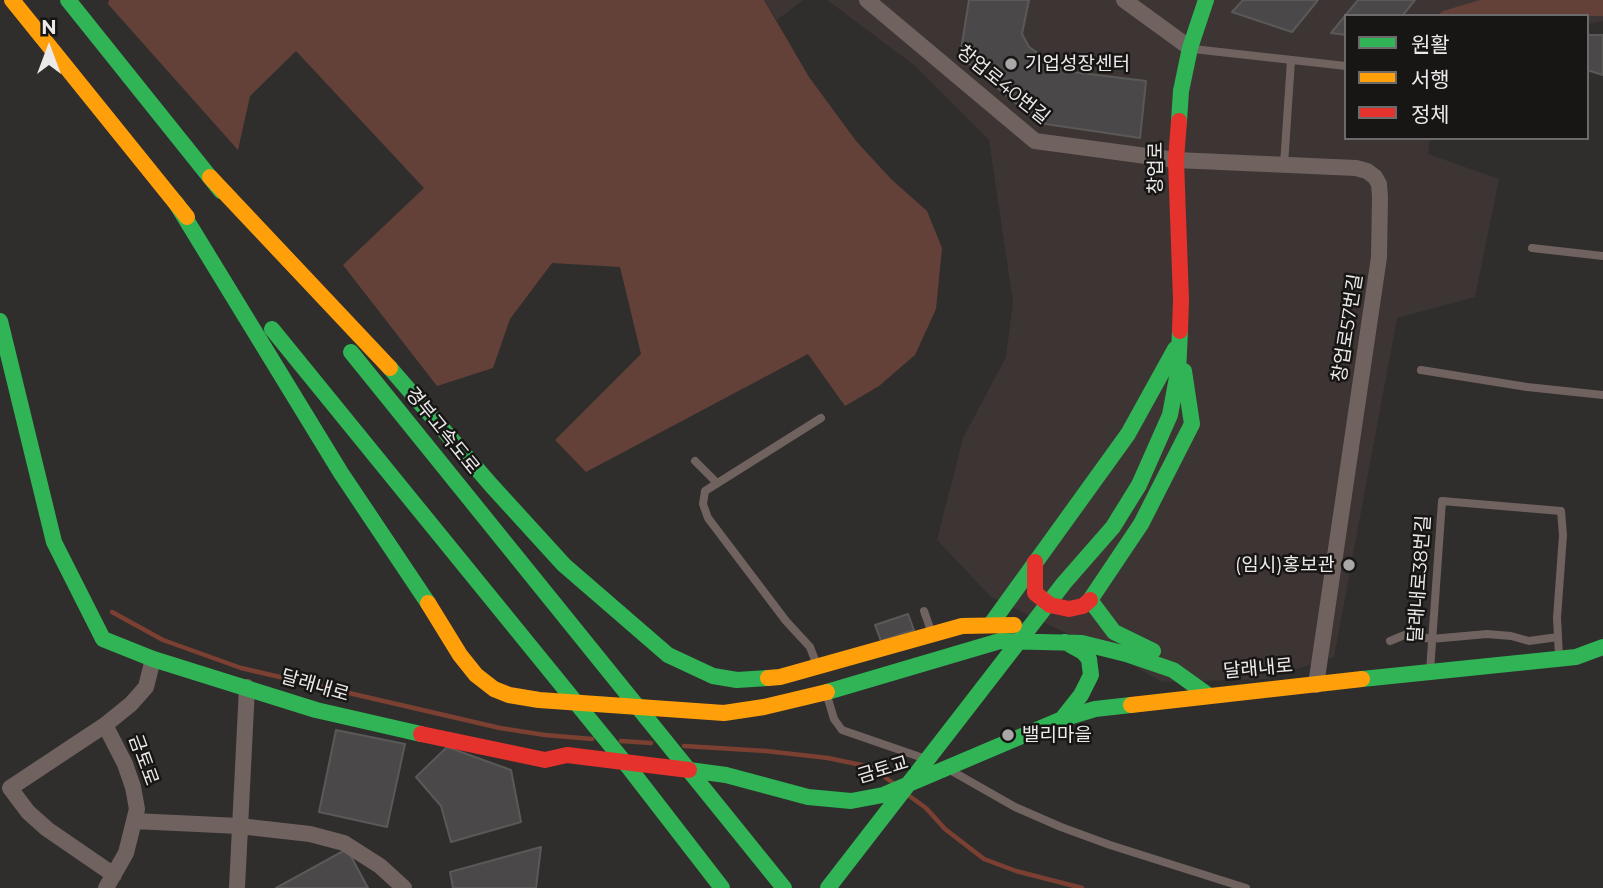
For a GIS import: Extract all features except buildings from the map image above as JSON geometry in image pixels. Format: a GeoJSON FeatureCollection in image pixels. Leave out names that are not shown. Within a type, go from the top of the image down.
{"type":"FeatureCollection","features":[{"type":"Feature","properties":{"kind":"main road"},"geometry":{"type":"LineString","coordinates":[[12,0],[176,203],[298,362],[569,693],[722,888]]}},
{"type":"Feature","properties":{"kind":"main road","name":"경부고속도로"},"geometry":{"type":"LineString","coordinates":[[68,0],[784,888]]}},
{"type":"Feature","properties":{"kind":"main road","name":"창업로"},"geometry":{"type":"LineString","coordinates":[[1180,341],[1176,160],[1181,91],[1190,48],[1206,0]]}},
{"type":"Feature","properties":{"kind":"main road"},"geometry":{"type":"LineString","coordinates":[[210,177],[393,371],[564,565],[668,654],[703,672],[737,680],[780,677],[812,671],[837,661],[962,626],[991,624],[1066,629],[1153,651]]}},
{"type":"Feature","properties":{"kind":"main road"},"geometry":{"type":"LineString","coordinates":[[176,203],[341,473],[460,655],[476,675],[494,689],[509,695],[724,713],[805,698],[1000,641],[1082,643],[1173,670],[1208,695]]}},
{"type":"Feature","properties":{"kind":"main road","name":"달래내로"},"geometry":{"type":"LineString","coordinates":[[0,321],[54,542],[103,639],[153,659],[316,710],[492,750],[545,760],[567,755],[726,775],[808,797],[851,801]]}},
{"type":"Feature","properties":{"kind":"main road"},"geometry":{"type":"LineString","coordinates":[[991,624],[1128,434],[1180,341]]}},
{"type":"Feature","properties":{"kind":"main road"},"geometry":{"type":"LineString","coordinates":[[828,888],[1064,583],[1113,527],[1139,485],[1170,415],[1178,372],[1180,341]]}},
{"type":"Feature","properties":{"kind":"main road"},"geometry":{"type":"LineString","coordinates":[[1035,562],[1035,593],[1050,605],[1069,609],[1083,606],[1090,600],[1141,524],[1192,424],[1180,341]]}},
{"type":"Feature","properties":{"kind":"main road"},"geometry":{"type":"LineString","coordinates":[[1090,600],[1114,632],[1178,662],[1188,669],[1208,695]]}},
{"type":"Feature","properties":{"kind":"main road"},"geometry":{"type":"LineString","coordinates":[[1062,719],[1081,695],[1091,674],[1089,659],[1083,652],[1065,642]]}},
{"type":"Feature","properties":{"kind":"main road","name":"달래내로"},"geometry":{"type":"LineString","coordinates":[[928,777],[1062,719],[1096,709],[1576,657],[1603,647]]}},
{"type":"Feature","properties":{"kind":"main road","name":"금토교"},"geometry":{"type":"LineString","coordinates":[[851,801],[883,795],[928,777]]}},
{"type":"Feature","properties":{"kind":"street","name":"창업로40번길"},"geometry":{"type":"LineString","coordinates":[[867,0],[1034,140],[1176,160]]}},
{"type":"Feature","properties":{"kind":"street"},"geometry":{"type":"LineString","coordinates":[[1124,0],[1190,48]]}},
{"type":"Feature","properties":{"kind":"street","name":"창업로57번길"},"geometry":{"type":"LineString","coordinates":[[1176,160],[1367,171],[1379,184],[1381,227],[1376,285],[1316,685]]}},
{"type":"Feature","properties":{"kind":"street","name":"금토로"},"geometry":{"type":"LineString","coordinates":[[110,881],[126,853],[137,809],[133,787],[117,745],[105,724],[131,704],[146,687],[153,659]]}},
{"type":"Feature","properties":{"kind":"street"},"geometry":{"type":"LineString","coordinates":[[237,888],[247,687]]}},
{"type":"Feature","properties":{"kind":"street"},"geometry":{"type":"LineString","coordinates":[[105,724],[10,788],[47,829],[110,881]]}},
{"type":"Feature","properties":{"kind":"street"},"geometry":{"type":"LineString","coordinates":[[134,821],[239,826],[310,834],[344,843],[380,866],[404,888]]}},
{"type":"Feature","properties":{"kind":"lane"},"geometry":{"type":"LineString","coordinates":[[1190,48],[1344,66]]}},
{"type":"Feature","properties":{"kind":"lane"},"geometry":{"type":"LineString","coordinates":[[1284,165],[1291,60]]}},
{"type":"Feature","properties":{"kind":"lane"},"geometry":{"type":"LineString","coordinates":[[1532,248],[1603,257]]}},
{"type":"Feature","properties":{"kind":"lane"},"geometry":{"type":"LineString","coordinates":[[1420,370],[1527,387],[1603,395]]}},
{"type":"Feature","properties":{"kind":"lane"},"geometry":{"type":"LineString","coordinates":[[812,671],[810,647],[786,621],[708,518],[704,504],[705,491],[821,418]]}},
{"type":"Feature","properties":{"kind":"lane"},"geometry":{"type":"LineString","coordinates":[[695,461],[716,483]]}},
{"type":"Feature","properties":{"kind":"lane","name":"달래내로38번길"},"geometry":{"type":"LineString","coordinates":[[1430,674],[1442,502],[1561,511],[1563,535],[1558,637]]}},
{"type":"Feature","properties":{"kind":"lane"},"geometry":{"type":"LineString","coordinates":[[924,611],[933,634]]}},
{"type":"Feature","properties":{"kind":"lane"},"geometry":{"type":"LineString","coordinates":[[1390,641],[1407,634],[1431,639],[1487,634],[1529,641],[1558,637],[1559,659]]}},
{"type":"Feature","properties":{"kind":"lane"},"geometry":{"type":"LineString","coordinates":[[823,684],[834,719],[842,730],[948,768],[1015,807],[1061,827],[1246,888]]}},
{"type":"Feature","properties":{"kind":"shaded area"},"geometry":{"type":"Polygon","coordinates":[[[109,0],[764,0],[809,77],[856,141],[892,180],[927,211],[942,248],[936,309],[915,355],[879,386],[845,406],[808,354],[586,472],[555,440],[641,354],[620,267],[552,263],[510,319],[493,368],[437,386],[343,265],[424,188],[296,51],[250,96],[238,150],[108,4],[109,0]]]}},
{"type":"Feature","properties":{"kind":"shaded area"},"geometry":{"type":"Polygon","coordinates":[[[764,0],[803,0],[777,20],[764,0]]]}},
{"type":"Feature","properties":{"kind":"shaded area"},"geometry":{"type":"Polygon","coordinates":[[[827,0],[1603,0],[1603,21],[1589,24],[1589,14],[1344,14],[1344,140],[1430,140],[1428,154],[1499,179],[1475,297],[1397,318],[1334,657],[1266,679],[1162,682],[1129,663],[991,597],[937,540],[963,438],[1006,357],[1013,302],[989,140],[914,65],[827,0]]]}},
{"type":"Feature","properties":{"kind":"shaded area"},"geometry":{"type":"Polygon","coordinates":[[[1480,0],[1603,0],[1603,16],[1439,14],[1480,0]]]}},
{"type":"Feature","properties":{"kind":"waterway"},"geometry":{"type":"LineString","coordinates":[[112,612],[163,640],[241,668],[500,728],[592,739]]}},
{"type":"Feature","properties":{"kind":"waterway"},"geometry":{"type":"LineString","coordinates":[[621,741],[651,743]]}},
{"type":"Feature","properties":{"kind":"waterway"},"geometry":{"type":"LineString","coordinates":[[684,746],[828,758],[871,767],[893,783]]}},
{"type":"Feature","properties":{"kind":"waterway"},"geometry":{"type":"LineString","coordinates":[[908,795],[926,808],[945,829],[984,859],[1016,871],[1082,888]]}},
{"type":"Feature","properties":{"kind":"traffic: fast"},"geometry":{"type":"LineString","coordinates":[[68,0],[221,191]]}},
{"type":"Feature","properties":{"kind":"traffic: fast"},"geometry":{"type":"LineString","coordinates":[[1179,121],[1181,91],[1190,48],[1206,0]]}},
{"type":"Feature","properties":{"kind":"traffic: fast"},"geometry":{"type":"LineString","coordinates":[[176,203],[341,473],[428,603]]}},
{"type":"Feature","properties":{"kind":"traffic: fast"},"geometry":{"type":"LineString","coordinates":[[0,321],[54,542],[103,639],[153,659],[316,710],[421,734]]}},
{"type":"Feature","properties":{"kind":"traffic: fast"},"geometry":{"type":"LineString","coordinates":[[272,329],[630,769],[722,888]]}},
{"type":"Feature","properties":{"kind":"traffic: fast"},"geometry":{"type":"LineString","coordinates":[[828,888],[1064,583],[1113,527],[1139,485],[1170,415],[1178,372],[1180,331]]}},
{"type":"Feature","properties":{"kind":"traffic: fast"},"geometry":{"type":"LineString","coordinates":[[991,624],[1128,434],[1175,349]]}},
{"type":"Feature","properties":{"kind":"traffic: fast"},"geometry":{"type":"LineString","coordinates":[[351,352],[784,888]]}},
{"type":"Feature","properties":{"kind":"traffic: fast"},"geometry":{"type":"LineString","coordinates":[[390,368],[564,565],[668,655],[713,676],[737,680],[768,678]]}},
{"type":"Feature","properties":{"kind":"traffic: fast"},"geometry":{"type":"LineString","coordinates":[[1153,651],[1114,632],[1090,600],[1141,524],[1192,424],[1184,371]]}},
{"type":"Feature","properties":{"kind":"traffic: fast"},"geometry":{"type":"LineString","coordinates":[[827,692],[1000,641],[1082,643],[1126,654],[1173,670],[1208,695]]}},
{"type":"Feature","properties":{"kind":"traffic: fast"},"geometry":{"type":"LineString","coordinates":[[1062,719],[1081,695],[1091,675],[1089,659],[1083,652],[1065,642]]}},
{"type":"Feature","properties":{"kind":"traffic: fast"},"geometry":{"type":"LineString","coordinates":[[1362,679],[1576,657],[1603,647]]}},
{"type":"Feature","properties":{"kind":"traffic: fast"},"geometry":{"type":"LineString","coordinates":[[689,770],[726,775],[808,797],[851,801],[883,795],[1062,719],[1095,709],[1131,705]]}},
{"type":"Feature","properties":{"kind":"traffic: slow"},"geometry":{"type":"LineString","coordinates":[[12,0],[187,217]]}},
{"type":"Feature","properties":{"kind":"traffic: slow"},"geometry":{"type":"LineString","coordinates":[[210,177],[390,368]]}},
{"type":"Feature","properties":{"kind":"traffic: slow"},"geometry":{"type":"LineString","coordinates":[[428,603],[460,655],[476,675],[494,689],[509,695],[539,700],[724,713],[764,707],[827,692]]}},
{"type":"Feature","properties":{"kind":"traffic: slow"},"geometry":{"type":"LineString","coordinates":[[768,678],[780,677],[962,626],[1014,625]]}},
{"type":"Feature","properties":{"kind":"traffic: slow"},"geometry":{"type":"LineString","coordinates":[[1131,705],[1362,679]]}},
{"type":"Feature","properties":{"kind":"traffic: jam"},"geometry":{"type":"LineString","coordinates":[[1179,121],[1176,160],[1180,331]]}},
{"type":"Feature","properties":{"kind":"traffic: jam"},"geometry":{"type":"LineString","coordinates":[[1035,562],[1035,593],[1050,605],[1069,609],[1083,606],[1090,600]]}},
{"type":"Feature","properties":{"kind":"traffic: jam"},"geometry":{"type":"LineString","coordinates":[[421,734],[545,760],[567,755],[689,770]]}},
{"type":"Feature","properties":{"kind":"place","name":"기업성장센터"},"geometry":{"type":"Point","coordinates":[1011,64]}},
{"type":"Feature","properties":{"kind":"place","name":"(임시)홍보관"},"geometry":{"type":"Point","coordinates":[1349,565]}},
{"type":"Feature","properties":{"kind":"place","name":"밸리마을"},"geometry":{"type":"Point","coordinates":[1008,735]}}]}
